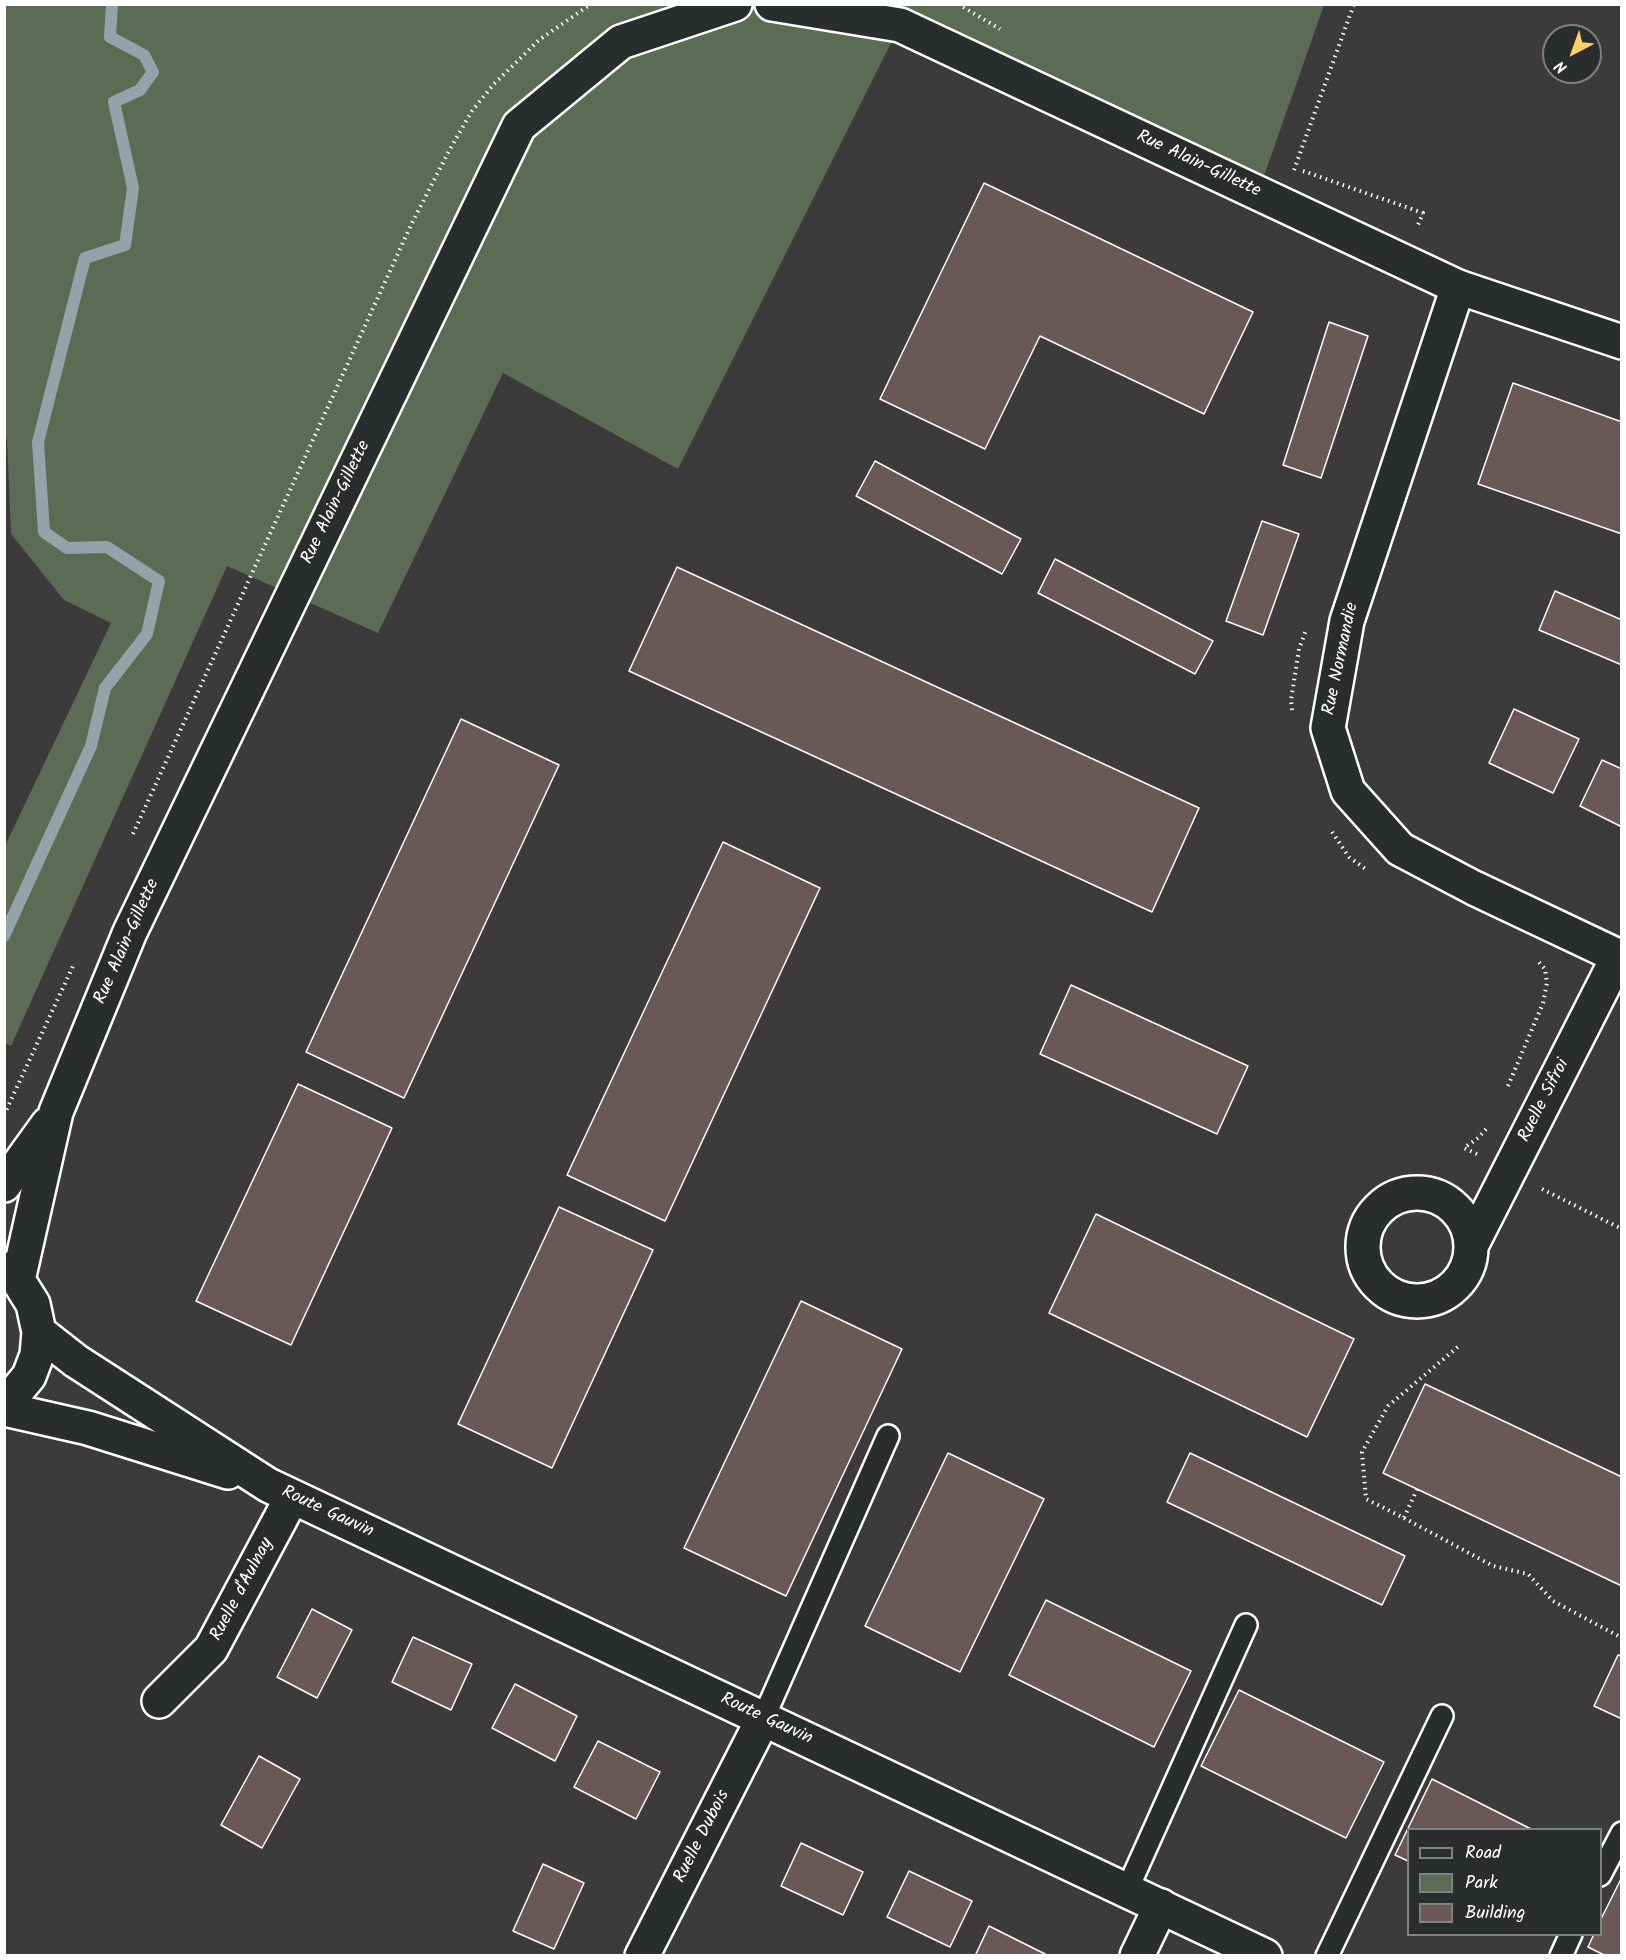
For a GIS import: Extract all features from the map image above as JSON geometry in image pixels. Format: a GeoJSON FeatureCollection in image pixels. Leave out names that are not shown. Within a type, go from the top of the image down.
{"type":"FeatureCollection","features":[{"type":"Feature","properties":{"kind":"street","name":"Rue Alain-Gillette"},"geometry":{"type":"LineString","coordinates":[[11,1275],[56,1112],[130,932],[519,126],[621,42],[735,4]]}},
{"type":"Feature","properties":{"kind":"street","name":"Rue Alain-Gillette"},"geometry":{"type":"LineString","coordinates":[[772,4],[900,25],[1458,287],[1622,342]]}},
{"type":"Feature","properties":{"kind":"street","name":"Rue Normandie"},"geometry":{"type":"LineString","coordinates":[[1458,287],[1347,621],[1328,728],[1348,791],[1400,849],[1474,888],[1620,957]]}},
{"type":"Feature","properties":{"kind":"street","name":"Ruelle Sifroi"},"geometry":{"type":"LineString","coordinates":[[1472,1244],[1620,957]]}},
{"type":"Feature","properties":{"kind":"street","name":"Rue Alain-Gillette"},"geometry":{"type":"LineString","coordinates":[[4,1185],[56,1112]]}},
{"type":"Feature","properties":{"kind":"street"},"geometry":{"type":"LineString","coordinates":[[4,1400],[15,1393],[28,1376],[37,1355],[39,1332],[33,1304],[11,1275]]}},
{"type":"Feature","properties":{"kind":"street","name":"Route Gauvin"},"geometry":{"type":"LineString","coordinates":[[39,1332],[76,1361],[280,1491]]}},
{"type":"Feature","properties":{"kind":"street","name":"Route Gauvin"},"geometry":{"type":"LineString","coordinates":[[4,1408],[88,1428],[280,1491],[1265,1956]]}},
{"type":"Feature","properties":{"kind":"street","name":"Ruelle d'Aulnay"},"geometry":{"type":"LineString","coordinates":[[159,1701],[211,1648],[280,1491]]}},
{"type":"Feature","properties":{"kind":"street","name":"Ruelle Dubois"},"geometry":{"type":"LineString","coordinates":[[642,1956],[763,1719]]}},
{"type":"Feature","properties":{"kind":"street"},"geometry":{"type":"LineString","coordinates":[[1137,1956],[1161,1906]]}},
{"type":"Feature","properties":{"kind":"lane"},"geometry":{"type":"LineString","coordinates":[[763,1719],[888,1436]]}},
{"type":"Feature","properties":{"kind":"lane"},"geometry":{"type":"LineString","coordinates":[[1127,1890],[1246,1624]]}},
{"type":"Feature","properties":{"kind":"lane"},"geometry":{"type":"LineString","coordinates":[[1327,1956],[1442,1716]]}},
{"type":"Feature","properties":{"kind":"lane"},"geometry":{"type":"LineString","coordinates":[[1602,1871],[1622,1833]]}},
{"type":"Feature","properties":{"kind":"lane"},"geometry":{"type":"LineString","coordinates":[[1561,1956],[1571,1936]]}},
{"type":"Feature","properties":{"kind":"path"},"geometry":{"type":"LineString","coordinates":[[130,842],[411,225],[450,149],[472,111],[493,85],[539,40],[591,4]]}},
{"type":"Feature","properties":{"kind":"path"},"geometry":{"type":"LineString","coordinates":[[1284,206],[1295,168],[1354,4]]}},
{"type":"Feature","properties":{"kind":"path"},"geometry":{"type":"LineString","coordinates":[[1295,168],[1423,213],[1416,230]]}},
{"type":"Feature","properties":{"kind":"path"},"geometry":{"type":"LineString","coordinates":[[1292,711],[1291,700],[1299,649],[1307,628]]}},
{"type":"Feature","properties":{"kind":"path"},"geometry":{"type":"LineString","coordinates":[[1328,826],[1349,856],[1368,871]]}},
{"type":"Feature","properties":{"kind":"path"},"geometry":{"type":"LineString","coordinates":[[1505,1094],[1544,1003],[1547,983],[1545,969],[1533,956]]}},
{"type":"Feature","properties":{"kind":"path"},"geometry":{"type":"LineString","coordinates":[[4,1115],[76,961]]}},
{"type":"Feature","properties":{"kind":"path"},"geometry":{"type":"LineString","coordinates":[[1464,1148],[1478,1138],[1492,1121]]}},
{"type":"Feature","properties":{"kind":"path"},"geometry":{"type":"LineString","coordinates":[[1545,1190],[1622,1229]]}},
{"type":"Feature","properties":{"kind":"path"},"geometry":{"type":"LineString","coordinates":[[1459,1346],[1388,1406],[1362,1452],[1366,1499],[1493,1566],[1528,1575],[1553,1601],[1622,1638]]}},
{"type":"Feature","properties":{"kind":"path"},"geometry":{"type":"LineString","coordinates":[[1404,1518],[1417,1489]]}},
{"type":"Feature","properties":{"kind":"green space"},"geometry":{"type":"Polygon","coordinates":[[[5,5],[1324,5],[1258,193],[900,25],[678,469],[503,373],[378,633],[227,566],[11,1046],[4,1042],[4,848],[111,623],[64,600],[11,534],[7,439],[4,438],[5,5]]]}},
{"type":"Feature","properties":{"kind":"building"},"geometry":{"type":"Polygon","coordinates":[[[984,183],[1253,312],[1204,414],[1040,336],[985,449],[880,399],[984,183]]]}},
{"type":"Feature","properties":{"kind":"building"},"geometry":{"type":"Polygon","coordinates":[[[1329,322],[1368,336],[1321,478],[1283,465],[1329,322]]]}},
{"type":"Feature","properties":{"kind":"building"},"geometry":{"type":"Polygon","coordinates":[[[1513,383],[1622,422],[1622,534],[1478,484],[1513,383]]]}},
{"type":"Feature","properties":{"kind":"building"},"geometry":{"type":"Polygon","coordinates":[[[875,461],[1021,539],[1002,574],[856,496],[875,461]]]}},
{"type":"Feature","properties":{"kind":"building"},"geometry":{"type":"Polygon","coordinates":[[[1262,521],[1299,534],[1263,635],[1226,621],[1262,521]]]}},
{"type":"Feature","properties":{"kind":"building"},"geometry":{"type":"Polygon","coordinates":[[[1055,559],[1213,641],[1195,674],[1038,593],[1055,559]]]}},
{"type":"Feature","properties":{"kind":"building"},"geometry":{"type":"Polygon","coordinates":[[[677,567],[1199,808],[1152,912],[629,671],[677,567]]]}},
{"type":"Feature","properties":{"kind":"building"},"geometry":{"type":"Polygon","coordinates":[[[1555,591],[1622,620],[1622,665],[1539,630],[1555,591]]]}},
{"type":"Feature","properties":{"kind":"building"},"geometry":{"type":"Polygon","coordinates":[[[1514,709],[1579,739],[1553,793],[1489,763],[1514,709]]]}},
{"type":"Feature","properties":{"kind":"building"},"geometry":{"type":"Polygon","coordinates":[[[461,719],[559,765],[404,1098],[306,1052],[461,719]]]}},
{"type":"Feature","properties":{"kind":"building"},"geometry":{"type":"Polygon","coordinates":[[[1602,760],[1622,769],[1622,827],[1580,806],[1602,760]]]}},
{"type":"Feature","properties":{"kind":"building"},"geometry":{"type":"Polygon","coordinates":[[[723,842],[820,888],[665,1221],[567,1175],[723,842]]]}},
{"type":"Feature","properties":{"kind":"building"},"geometry":{"type":"Polygon","coordinates":[[[1071,985],[1248,1066],[1217,1134],[1040,1054],[1071,985]]]}},
{"type":"Feature","properties":{"kind":"building"},"geometry":{"type":"Polygon","coordinates":[[[298,1084],[392,1128],[291,1345],[196,1301],[298,1084]]]}},
{"type":"Feature","properties":{"kind":"building"},"geometry":{"type":"Polygon","coordinates":[[[559,1207],[653,1250],[552,1468],[458,1424],[559,1207]]]}},
{"type":"Feature","properties":{"kind":"building"},"geometry":{"type":"Polygon","coordinates":[[[1096,1214],[1354,1339],[1307,1437],[1049,1313],[1096,1214]]]}},
{"type":"Feature","properties":{"kind":"building"},"geometry":{"type":"Polygon","coordinates":[[[801,1301],[902,1349],[786,1596],[684,1548],[801,1301]]]}},
{"type":"Feature","properties":{"kind":"building"},"geometry":{"type":"Polygon","coordinates":[[[1425,1384],[1622,1477],[1622,1586],[1383,1473],[1425,1384]]]}},
{"type":"Feature","properties":{"kind":"building"},"geometry":{"type":"Polygon","coordinates":[[[948,1453],[1044,1499],[960,1672],[865,1626],[948,1453]]]}},
{"type":"Feature","properties":{"kind":"building"},"geometry":{"type":"Polygon","coordinates":[[[1190,1453],[1405,1556],[1382,1605],[1167,1502],[1190,1453]]]}},
{"type":"Feature","properties":{"kind":"building"},"geometry":{"type":"Polygon","coordinates":[[[1046,1600],[1191,1671],[1154,1747],[1009,1675],[1046,1600]]]}},
{"type":"Feature","properties":{"kind":"building"},"geometry":{"type":"Polygon","coordinates":[[[312,1609],[352,1630],[317,1698],[277,1677],[312,1609]]]}},
{"type":"Feature","properties":{"kind":"building"},"geometry":{"type":"Polygon","coordinates":[[[413,1637],[472,1664],[451,1710],[392,1682],[413,1637]]]}},
{"type":"Feature","properties":{"kind":"building"},"geometry":{"type":"Polygon","coordinates":[[[1618,1655],[1622,1656],[1622,1719],[1594,1706],[1618,1655]]]}},
{"type":"Feature","properties":{"kind":"building"},"geometry":{"type":"Polygon","coordinates":[[[515,1684],[577,1716],[555,1761],[492,1728],[515,1684]]]}},
{"type":"Feature","properties":{"kind":"building"},"geometry":{"type":"Polygon","coordinates":[[[1239,1690],[1384,1762],[1346,1838],[1201,1766],[1239,1690]]]}},
{"type":"Feature","properties":{"kind":"building"},"geometry":{"type":"Polygon","coordinates":[[[598,1741],[660,1772],[636,1819],[574,1787],[598,1741]]]}},
{"type":"Feature","properties":{"kind":"building"},"geometry":{"type":"Polygon","coordinates":[[[259,1756],[300,1779],[262,1848],[221,1825],[259,1756]]]}},
{"type":"Feature","properties":{"kind":"building"},"geometry":{"type":"Polygon","coordinates":[[[1432,1779],[1529,1828],[1408,1828],[1432,1779]]]}},
{"type":"Feature","properties":{"kind":"building"},"geometry":{"type":"Polygon","coordinates":[[[1407,1830],[1407,1861],[1395,1855],[1407,1830]]]}},
{"type":"Feature","properties":{"kind":"building"},"geometry":{"type":"Polygon","coordinates":[[[801,1843],[863,1872],[843,1915],[781,1886],[801,1843]]]}},
{"type":"Feature","properties":{"kind":"building"},"geometry":{"type":"Polygon","coordinates":[[[543,1864],[584,1883],[554,1949],[513,1931],[543,1864]]]}},
{"type":"Feature","properties":{"kind":"building"},"geometry":{"type":"Polygon","coordinates":[[[909,1871],[972,1901],[950,1947],[887,1917],[909,1871]]]}},
{"type":"Feature","properties":{"kind":"building"},"geometry":{"type":"Polygon","coordinates":[[[1622,1877],[1622,1956],[1606,1956],[1588,1947],[1593,1936],[1602,1936],[1602,1917],[1622,1877]]]}},
{"type":"Feature","properties":{"kind":"building"},"geometry":{"type":"Polygon","coordinates":[[[989,1926],[1049,1956],[975,1956],[989,1926]]]}},
{"type":"Feature","properties":{"kind":"waterway"},"geometry":{"type":"LineString","coordinates":[[4,936],[91,746],[105,688],[147,634],[159,581],[107,547],[67,548],[44,532],[38,442],[85,258],[125,245],[133,188],[114,102],[140,90],[153,72],[144,55],[110,37],[112,4]]}}]}
